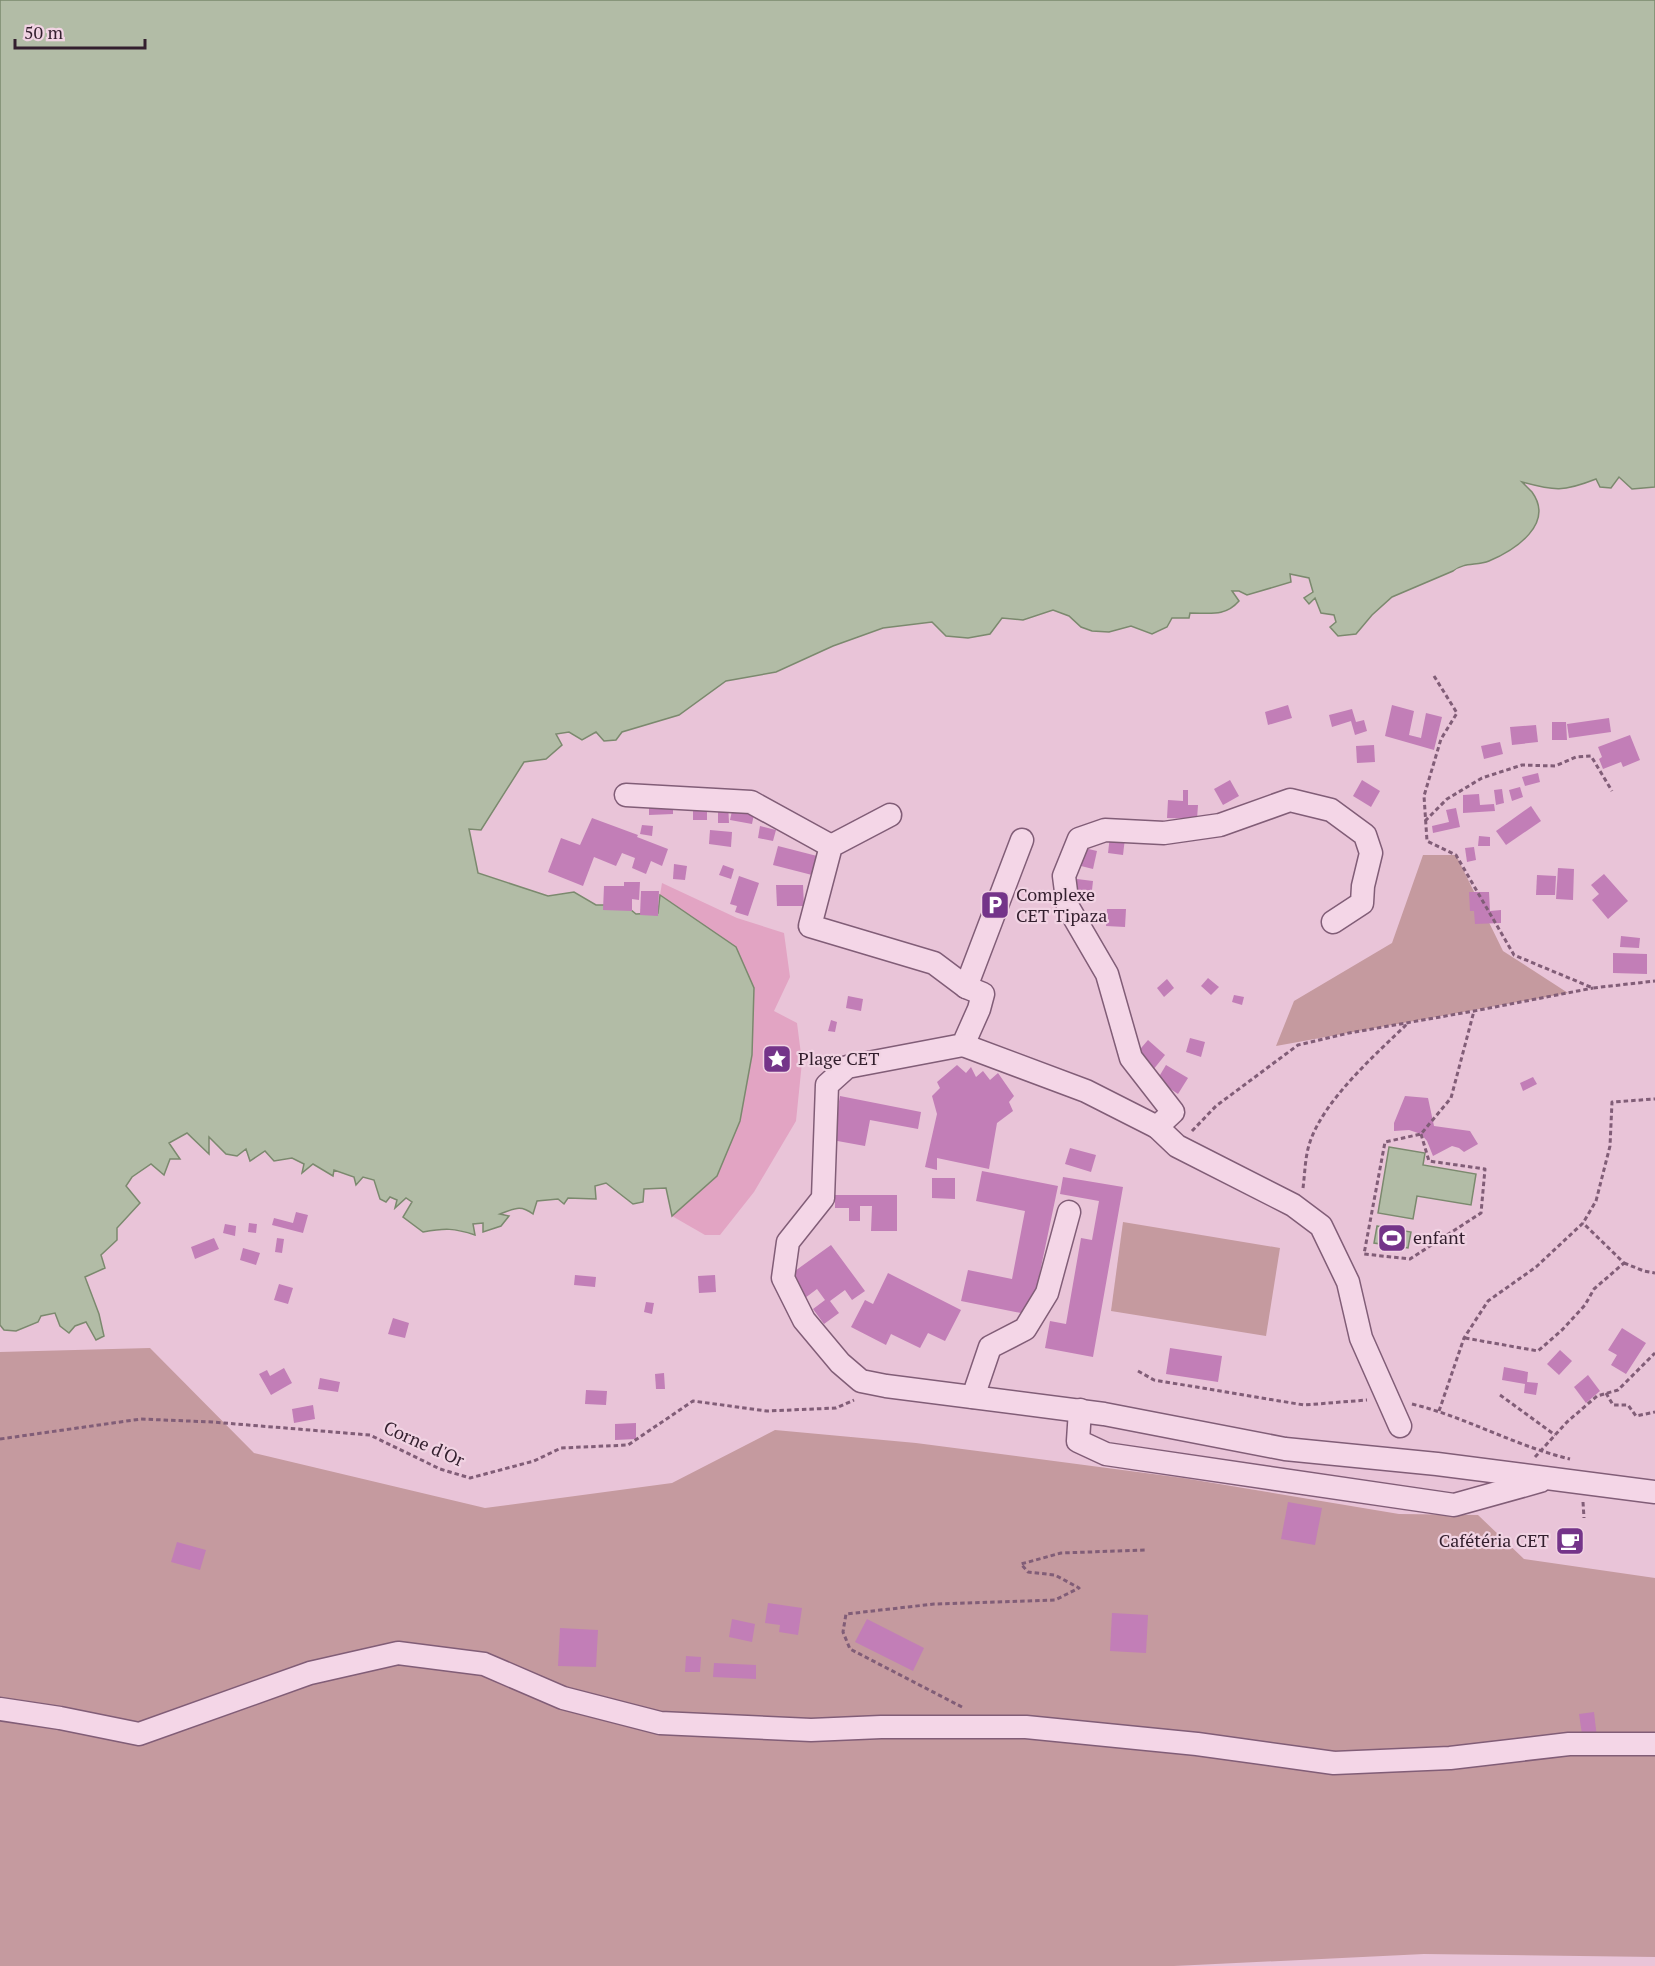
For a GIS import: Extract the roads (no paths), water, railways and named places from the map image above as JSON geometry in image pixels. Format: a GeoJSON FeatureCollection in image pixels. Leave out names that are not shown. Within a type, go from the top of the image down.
{"type":"FeatureCollection","features":[{"type":"Feature","properties":{"kind":"street"},"geometry":{"type":"LineString","coordinates":[[626,795],[751,802],[831,846]]}},
{"type":"Feature","properties":{"kind":"street"},"geometry":{"type":"LineString","coordinates":[[1157,1127],[1173,1112],[1131,1058],[1107,974],[1068,907],[1064,876],[1079,839],[1105,830],[1164,833],[1220,825],[1290,800],[1331,810],[1365,835],[1371,853],[1363,886],[1362,903],[1333,921]]}},
{"type":"Feature","properties":{"kind":"street"},"geometry":{"type":"LineString","coordinates":[[890,815],[831,846],[810,926],[934,963],[966,987],[983,994],[963,1045]]}},
{"type":"Feature","properties":{"kind":"street"},"geometry":{"type":"LineString","coordinates":[[966,987],[1022,840]]}},
{"type":"Feature","properties":{"kind":"street"},"geometry":{"type":"LineString","coordinates":[[1400,1426],[1361,1338],[1348,1282],[1321,1227],[1300,1210],[1178,1146],[1157,1127],[1086,1091],[963,1045],[847,1067],[827,1085],[823,1198],[788,1242],[783,1278],[804,1320],[840,1363],[861,1381],[1080,1410],[1285,1449],[1520,1474],[1655,1492]]}},
{"type":"Feature","properties":{"kind":"street"},"geometry":{"type":"LineString","coordinates":[[973,1397],[990,1347],[1025,1329],[1047,1293],[1069,1212]]}},
{"type":"Feature","properties":{"kind":"street"},"geometry":{"type":"LineString","coordinates":[[1080,1410],[1078,1441],[1106,1454],[1454,1505],[1551,1478]]}},
{"type":"Feature","properties":{"kind":"street"},"geometry":{"type":"LineString","coordinates":[[0,1709],[139,1734],[310,1673],[398,1653],[484,1664],[563,1698],[660,1723],[811,1731],[881,1727],[1026,1727],[1197,1744],[1334,1763],[1450,1758],[1569,1744],[1655,1744]]}},
{"type":"Feature","properties":{"kind":"place","name":"Complexe CET Tipaza"},"geometry":{"type":"Point","coordinates":[995,905]}},
{"type":"Feature","properties":{"kind":"place","name":"Plage CET"},"geometry":{"type":"Point","coordinates":[777,1059]}},
{"type":"Feature","properties":{"kind":"place","name":"enfant"},"geometry":{"type":"Point","coordinates":[1392,1238]}},
{"type":"Feature","properties":{"kind":"place","name":"Cafétéria CET"},"geometry":{"type":"Point","coordinates":[1570,1541]}}]}
